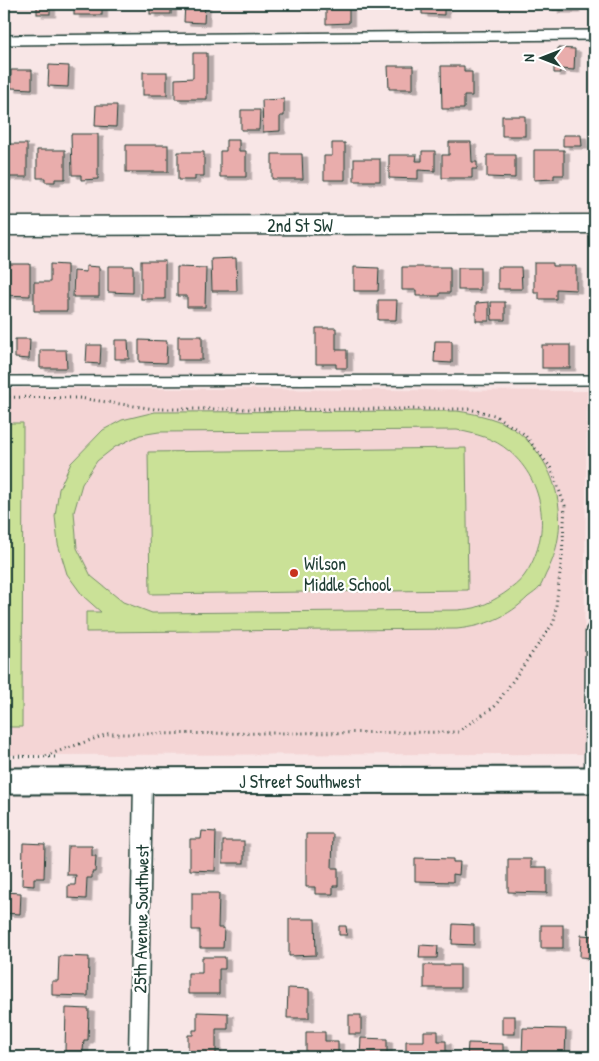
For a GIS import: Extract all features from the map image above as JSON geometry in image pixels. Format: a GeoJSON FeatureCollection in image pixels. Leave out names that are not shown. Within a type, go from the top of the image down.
{"type":"FeatureCollection","features":[{"type":"Feature","properties":{"kind":"street","name":"2nd St SW"},"geometry":{"type":"LineString","coordinates":[[4,226],[595,224]]}},
{"type":"Feature","properties":{"kind":"street"},"geometry":{"type":"LineString","coordinates":[[594,780],[595,632]]}},
{"type":"Feature","properties":{"kind":"street","name":"J Street Southwest"},"geometry":{"type":"LineString","coordinates":[[4,781],[594,780]]}},
{"type":"Feature","properties":{"kind":"street","name":"25th Avenue Southwest"},"geometry":{"type":"LineString","coordinates":[[138,1057],[143,781]]}},
{"type":"Feature","properties":{"kind":"lane"},"geometry":{"type":"LineString","coordinates":[[4,40],[595,35]]}},
{"type":"Feature","properties":{"kind":"lane"},"geometry":{"type":"LineString","coordinates":[[4,381],[595,380]]}},
{"type":"Feature","properties":{"kind":"path"},"geometry":{"type":"LineString","coordinates":[[4,398],[79,398],[155,409],[469,409],[494,415],[524,434],[551,468],[565,506],[562,557],[554,622],[495,706],[458,732],[108,734],[45,756]]}},
{"type":"Feature","properties":{"kind":"shaded area","name":"Wilson Middle School"},"geometry":{"type":"Polygon","coordinates":[[[4,388],[587,391],[583,754],[4,755],[4,388]]]}},
{"type":"Feature","properties":{"kind":"green space"},"geometry":{"type":"Polygon","coordinates":[[[457,411],[497,420],[512,427],[532,445],[552,478],[559,514],[559,533],[555,552],[541,585],[536,591],[504,615],[486,623],[467,628],[86,632],[86,612],[101,612],[83,596],[67,574],[58,544],[55,516],[59,489],[71,463],[103,430],[122,420],[155,412],[457,411]],[[457,430],[159,432],[140,435],[115,447],[97,461],[82,484],[74,512],[77,548],[91,576],[123,602],[152,613],[458,610],[478,607],[504,594],[524,576],[533,561],[539,544],[541,511],[531,478],[509,451],[484,437],[457,430]]]}},
{"type":"Feature","properties":{"kind":"green space"},"geometry":{"type":"Polygon","coordinates":[[[4,423],[23,423],[22,727],[4,727],[4,423]]]}},
{"type":"Feature","properties":{"kind":"green space"},"geometry":{"type":"Polygon","coordinates":[[[466,448],[468,590],[150,594],[148,452],[466,448]]]}},
{"type":"Feature","properties":{"kind":"building"},"geometry":{"type":"Polygon","coordinates":[[[37,4],[50,4],[50,14],[37,14],[37,4]]]}},
{"type":"Feature","properties":{"kind":"building"},"geometry":{"type":"Polygon","coordinates":[[[74,4],[102,4],[102,15],[74,15],[74,4]]]}},
{"type":"Feature","properties":{"kind":"building"},"geometry":{"type":"Polygon","coordinates":[[[150,4],[171,4],[171,14],[150,14],[150,4]]]}},
{"type":"Feature","properties":{"kind":"building"},"geometry":{"type":"Polygon","coordinates":[[[185,4],[205,4],[204,23],[184,22],[185,4]]]}},
{"type":"Feature","properties":{"kind":"building"},"geometry":{"type":"Polygon","coordinates":[[[326,4],[349,4],[349,23],[326,24],[326,4]]]}},
{"type":"Feature","properties":{"kind":"building"},"geometry":{"type":"Polygon","coordinates":[[[422,4],[444,4],[444,15],[422,14],[422,4]]]}},
{"type":"Feature","properties":{"kind":"building"},"geometry":{"type":"Polygon","coordinates":[[[553,4],[574,4],[574,10],[553,10],[553,4]]]}},
{"type":"Feature","properties":{"kind":"building"},"geometry":{"type":"Polygon","coordinates":[[[558,48],[575,49],[574,70],[560,69],[560,73],[554,73],[554,56],[557,56],[558,48]]]}},
{"type":"Feature","properties":{"kind":"building"},"geometry":{"type":"Polygon","coordinates":[[[193,53],[207,53],[207,99],[175,99],[175,79],[193,78],[193,53]]]}},
{"type":"Feature","properties":{"kind":"building"},"geometry":{"type":"Polygon","coordinates":[[[49,65],[69,66],[68,87],[48,86],[49,65]]]}},
{"type":"Feature","properties":{"kind":"building"},"geometry":{"type":"Polygon","coordinates":[[[388,66],[413,66],[413,89],[389,89],[388,66]]]}},
{"type":"Feature","properties":{"kind":"building"},"geometry":{"type":"Polygon","coordinates":[[[441,66],[464,66],[464,72],[472,72],[472,96],[464,96],[464,109],[442,109],[441,66]]]}},
{"type":"Feature","properties":{"kind":"building"},"geometry":{"type":"Polygon","coordinates":[[[11,70],[32,70],[32,89],[11,88],[11,70]]]}},
{"type":"Feature","properties":{"kind":"building"},"geometry":{"type":"Polygon","coordinates":[[[143,72],[167,72],[167,95],[143,95],[143,72]]]}},
{"type":"Feature","properties":{"kind":"building"},"geometry":{"type":"Polygon","coordinates":[[[284,99],[284,116],[280,116],[280,131],[263,132],[262,100],[284,99]]]}},
{"type":"Feature","properties":{"kind":"building"},"geometry":{"type":"Polygon","coordinates":[[[96,105],[117,105],[116,127],[95,126],[96,105]]]}},
{"type":"Feature","properties":{"kind":"building"},"geometry":{"type":"Polygon","coordinates":[[[241,110],[260,110],[259,130],[241,130],[241,110]]]}},
{"type":"Feature","properties":{"kind":"building"},"geometry":{"type":"Polygon","coordinates":[[[502,116],[525,116],[525,136],[502,136],[502,116]]]}},
{"type":"Feature","properties":{"kind":"building"},"geometry":{"type":"Polygon","coordinates":[[[71,134],[98,134],[98,179],[81,180],[81,175],[72,175],[71,134]]]}},
{"type":"Feature","properties":{"kind":"building"},"geometry":{"type":"Polygon","coordinates":[[[563,135],[581,135],[582,146],[563,146],[563,135]]]}},
{"type":"Feature","properties":{"kind":"building"},"geometry":{"type":"Polygon","coordinates":[[[226,140],[239,140],[239,151],[246,151],[246,177],[220,177],[220,151],[226,151],[226,140]]]}},
{"type":"Feature","properties":{"kind":"building"},"geometry":{"type":"Polygon","coordinates":[[[449,142],[471,142],[472,162],[477,162],[477,169],[472,169],[472,178],[442,178],[442,155],[449,155],[449,142]]]}},
{"type":"Feature","properties":{"kind":"building"},"geometry":{"type":"Polygon","coordinates":[[[332,143],[345,143],[345,180],[324,180],[324,156],[332,156],[332,143]]]}},
{"type":"Feature","properties":{"kind":"building"},"geometry":{"type":"Polygon","coordinates":[[[4,144],[27,144],[27,177],[4,177],[4,144]]]}},
{"type":"Feature","properties":{"kind":"building"},"geometry":{"type":"Polygon","coordinates":[[[126,145],[168,145],[168,172],[126,172],[126,145]]]}},
{"type":"Feature","properties":{"kind":"building"},"geometry":{"type":"Polygon","coordinates":[[[37,150],[65,150],[65,179],[45,182],[45,178],[37,178],[37,150]]]}},
{"type":"Feature","properties":{"kind":"building"},"geometry":{"type":"Polygon","coordinates":[[[534,150],[564,150],[564,175],[554,175],[554,179],[534,180],[534,150]]]}},
{"type":"Feature","properties":{"kind":"building"},"geometry":{"type":"Polygon","coordinates":[[[422,151],[435,151],[435,171],[418,170],[418,179],[389,178],[389,155],[417,155],[416,161],[422,161],[422,151]]]}},
{"type":"Feature","properties":{"kind":"building"},"geometry":{"type":"Polygon","coordinates":[[[178,152],[204,152],[204,176],[195,176],[195,180],[178,180],[178,152]]]}},
{"type":"Feature","properties":{"kind":"building"},"geometry":{"type":"Polygon","coordinates":[[[272,154],[302,154],[303,179],[272,179],[272,154]]]}},
{"type":"Feature","properties":{"kind":"building"},"geometry":{"type":"Polygon","coordinates":[[[487,155],[515,155],[515,178],[487,177],[487,155]]]}},
{"type":"Feature","properties":{"kind":"building"},"geometry":{"type":"Polygon","coordinates":[[[354,159],[380,159],[380,181],[354,181],[354,159]]]}},
{"type":"Feature","properties":{"kind":"building"},"geometry":{"type":"Polygon","coordinates":[[[236,258],[237,291],[212,291],[211,259],[236,258]]]}},
{"type":"Feature","properties":{"kind":"building"},"geometry":{"type":"Polygon","coordinates":[[[141,261],[165,261],[165,299],[141,299],[141,261]]]}},
{"type":"Feature","properties":{"kind":"building"},"geometry":{"type":"Polygon","coordinates":[[[534,263],[553,263],[553,266],[576,266],[576,290],[556,289],[556,299],[539,299],[539,293],[534,293],[534,263]]]}},
{"type":"Feature","properties":{"kind":"building"},"geometry":{"type":"Polygon","coordinates":[[[5,264],[30,264],[30,296],[4,295],[5,264]]]}},
{"type":"Feature","properties":{"kind":"building"},"geometry":{"type":"Polygon","coordinates":[[[50,264],[67,265],[67,311],[34,311],[34,282],[50,282],[50,264]]]}},
{"type":"Feature","properties":{"kind":"building"},"geometry":{"type":"Polygon","coordinates":[[[86,266],[99,267],[99,297],[73,297],[74,271],[86,272],[86,266]]]}},
{"type":"Feature","properties":{"kind":"building"},"geometry":{"type":"Polygon","coordinates":[[[108,266],[133,266],[133,293],[108,292],[108,266]]]}},
{"type":"Feature","properties":{"kind":"building"},"geometry":{"type":"Polygon","coordinates":[[[177,267],[206,268],[205,307],[187,307],[187,296],[177,296],[177,267]]]}},
{"type":"Feature","properties":{"kind":"building"},"geometry":{"type":"Polygon","coordinates":[[[354,267],[379,268],[378,291],[354,291],[354,267]]]}},
{"type":"Feature","properties":{"kind":"building"},"geometry":{"type":"Polygon","coordinates":[[[402,267],[450,267],[450,293],[440,293],[440,296],[416,296],[416,290],[402,290],[402,267]]]}},
{"type":"Feature","properties":{"kind":"building"},"geometry":{"type":"Polygon","coordinates":[[[498,267],[521,267],[522,289],[498,289],[498,267]]]}},
{"type":"Feature","properties":{"kind":"building"},"geometry":{"type":"Polygon","coordinates":[[[458,268],[480,268],[480,290],[458,290],[458,268]]]}},
{"type":"Feature","properties":{"kind":"building"},"geometry":{"type":"Polygon","coordinates":[[[378,300],[397,300],[396,320],[378,320],[378,300]]]}},
{"type":"Feature","properties":{"kind":"building"},"geometry":{"type":"Polygon","coordinates":[[[489,302],[489,321],[476,321],[476,303],[489,302]]]}},
{"type":"Feature","properties":{"kind":"building"},"geometry":{"type":"Polygon","coordinates":[[[491,302],[505,302],[505,320],[492,320],[491,302]]]}},
{"type":"Feature","properties":{"kind":"building"},"geometry":{"type":"Polygon","coordinates":[[[316,328],[336,328],[336,350],[347,350],[347,368],[336,368],[336,364],[316,364],[316,328]]]}},
{"type":"Feature","properties":{"kind":"building"},"geometry":{"type":"Polygon","coordinates":[[[178,336],[202,336],[202,360],[178,360],[178,336]]]}},
{"type":"Feature","properties":{"kind":"building"},"geometry":{"type":"Polygon","coordinates":[[[15,339],[30,339],[29,359],[15,358],[15,339]]]}},
{"type":"Feature","properties":{"kind":"building"},"geometry":{"type":"Polygon","coordinates":[[[115,340],[128,340],[129,359],[115,359],[115,340]]]}},
{"type":"Feature","properties":{"kind":"building"},"geometry":{"type":"Polygon","coordinates":[[[139,340],[167,341],[166,363],[139,362],[139,340]]]}},
{"type":"Feature","properties":{"kind":"building"},"geometry":{"type":"Polygon","coordinates":[[[435,341],[452,341],[452,363],[434,362],[435,341]]]}},
{"type":"Feature","properties":{"kind":"building"},"geometry":{"type":"Polygon","coordinates":[[[87,345],[101,345],[100,364],[86,363],[87,345]]]}},
{"type":"Feature","properties":{"kind":"building"},"geometry":{"type":"Polygon","coordinates":[[[542,345],[570,345],[570,368],[542,368],[542,345]]]}},
{"type":"Feature","properties":{"kind":"building"},"geometry":{"type":"Polygon","coordinates":[[[40,350],[66,350],[67,368],[40,368],[40,350]]]}},
{"type":"Feature","properties":{"kind":"building"},"geometry":{"type":"Polygon","coordinates":[[[202,831],[216,832],[215,871],[190,870],[190,839],[201,839],[202,831]]]}},
{"type":"Feature","properties":{"kind":"building"},"geometry":{"type":"Polygon","coordinates":[[[306,834],[333,834],[332,868],[338,868],[338,886],[333,886],[333,894],[315,894],[315,887],[306,887],[306,834]]]}},
{"type":"Feature","properties":{"kind":"building"},"geometry":{"type":"Polygon","coordinates":[[[223,841],[244,841],[244,863],[223,863],[223,841]]]}},
{"type":"Feature","properties":{"kind":"building"},"geometry":{"type":"Polygon","coordinates":[[[23,843],[45,844],[44,878],[34,878],[34,886],[22,885],[23,843]]]}},
{"type":"Feature","properties":{"kind":"building"},"geometry":{"type":"Polygon","coordinates":[[[68,846],[92,846],[92,856],[96,856],[95,872],[92,872],[92,878],[87,878],[86,899],[68,898],[68,885],[75,885],[76,875],[67,875],[68,846]]]}},
{"type":"Feature","properties":{"kind":"building"},"geometry":{"type":"Polygon","coordinates":[[[415,858],[453,859],[453,862],[460,862],[459,875],[453,874],[453,882],[415,881],[415,858]]]}},
{"type":"Feature","properties":{"kind":"building"},"geometry":{"type":"Polygon","coordinates":[[[508,859],[531,859],[531,867],[547,867],[547,893],[508,892],[508,859]]]}},
{"type":"Feature","properties":{"kind":"building"},"geometry":{"type":"Polygon","coordinates":[[[591,859],[595,859],[595,887],[591,887],[591,859]]]}},
{"type":"Feature","properties":{"kind":"building"},"geometry":{"type":"Polygon","coordinates":[[[4,892],[21,893],[20,914],[4,913],[4,892]]]}},
{"type":"Feature","properties":{"kind":"building"},"geometry":{"type":"Polygon","coordinates":[[[192,893],[219,893],[218,928],[224,928],[223,948],[200,948],[200,930],[192,930],[192,893]]]}},
{"type":"Feature","properties":{"kind":"building"},"geometry":{"type":"Polygon","coordinates":[[[289,919],[315,919],[316,955],[289,956],[289,919]]]}},
{"type":"Feature","properties":{"kind":"building"},"geometry":{"type":"Polygon","coordinates":[[[453,924],[474,925],[474,945],[452,944],[453,924]]]}},
{"type":"Feature","properties":{"kind":"building"},"geometry":{"type":"Polygon","coordinates":[[[541,925],[563,925],[563,948],[541,948],[541,925]]]}},
{"type":"Feature","properties":{"kind":"building"},"geometry":{"type":"Polygon","coordinates":[[[339,926],[346,926],[347,935],[339,935],[339,926]]]}},
{"type":"Feature","properties":{"kind":"building"},"geometry":{"type":"Polygon","coordinates":[[[581,935],[595,936],[595,958],[580,957],[581,935]]]}},
{"type":"Feature","properties":{"kind":"building"},"geometry":{"type":"Polygon","coordinates":[[[420,945],[438,946],[437,958],[419,958],[420,945]]]}},
{"type":"Feature","properties":{"kind":"building"},"geometry":{"type":"Polygon","coordinates":[[[59,956],[89,957],[88,996],[52,995],[52,981],[58,981],[59,956]]]}},
{"type":"Feature","properties":{"kind":"building"},"geometry":{"type":"Polygon","coordinates":[[[202,957],[225,957],[225,969],[219,969],[219,994],[188,994],[188,973],[202,973],[202,957]]]}},
{"type":"Feature","properties":{"kind":"building"},"geometry":{"type":"Polygon","coordinates":[[[424,965],[460,965],[460,988],[424,988],[424,965]]]}},
{"type":"Feature","properties":{"kind":"building"},"geometry":{"type":"Polygon","coordinates":[[[288,988],[309,989],[309,1018],[287,1018],[288,988]]]}},
{"type":"Feature","properties":{"kind":"building"},"geometry":{"type":"Polygon","coordinates":[[[66,1008],[89,1009],[88,1040],[84,1040],[83,1051],[65,1051],[66,1008]]]}},
{"type":"Feature","properties":{"kind":"building"},"geometry":{"type":"Polygon","coordinates":[[[197,1012],[228,1013],[228,1029],[216,1029],[216,1057],[188,1056],[188,1035],[193,1035],[193,1030],[197,1030],[197,1012]]]}},
{"type":"Feature","properties":{"kind":"building"},"geometry":{"type":"Polygon","coordinates":[[[349,1015],[361,1015],[361,1034],[349,1034],[349,1015]]]}},
{"type":"Feature","properties":{"kind":"building"},"geometry":{"type":"Polygon","coordinates":[[[502,1016],[515,1016],[515,1034],[502,1034],[502,1016]]]}},
{"type":"Feature","properties":{"kind":"building"},"geometry":{"type":"Polygon","coordinates":[[[523,1028],[566,1029],[565,1057],[522,1056],[523,1028]]]}},
{"type":"Feature","properties":{"kind":"building"},"geometry":{"type":"Polygon","coordinates":[[[424,1031],[438,1031],[438,1041],[446,1041],[446,1057],[406,1057],[406,1041],[424,1041],[424,1031]]]}},
{"type":"Feature","properties":{"kind":"building"},"geometry":{"type":"Polygon","coordinates":[[[306,1032],[325,1032],[325,1041],[338,1041],[338,1057],[306,1057],[306,1032]]]}},
{"type":"Feature","properties":{"kind":"building"},"geometry":{"type":"Polygon","coordinates":[[[361,1038],[387,1039],[387,1057],[360,1057],[361,1038]]]}},
{"type":"Feature","properties":{"kind":"building"},"geometry":{"type":"Polygon","coordinates":[[[468,1043],[503,1044],[503,1057],[467,1057],[468,1043]]]}},
{"type":"Feature","properties":{"kind":"place","name":"Wilson Middle School"},"geometry":{"type":"Point","coordinates":[294,573]}}]}
